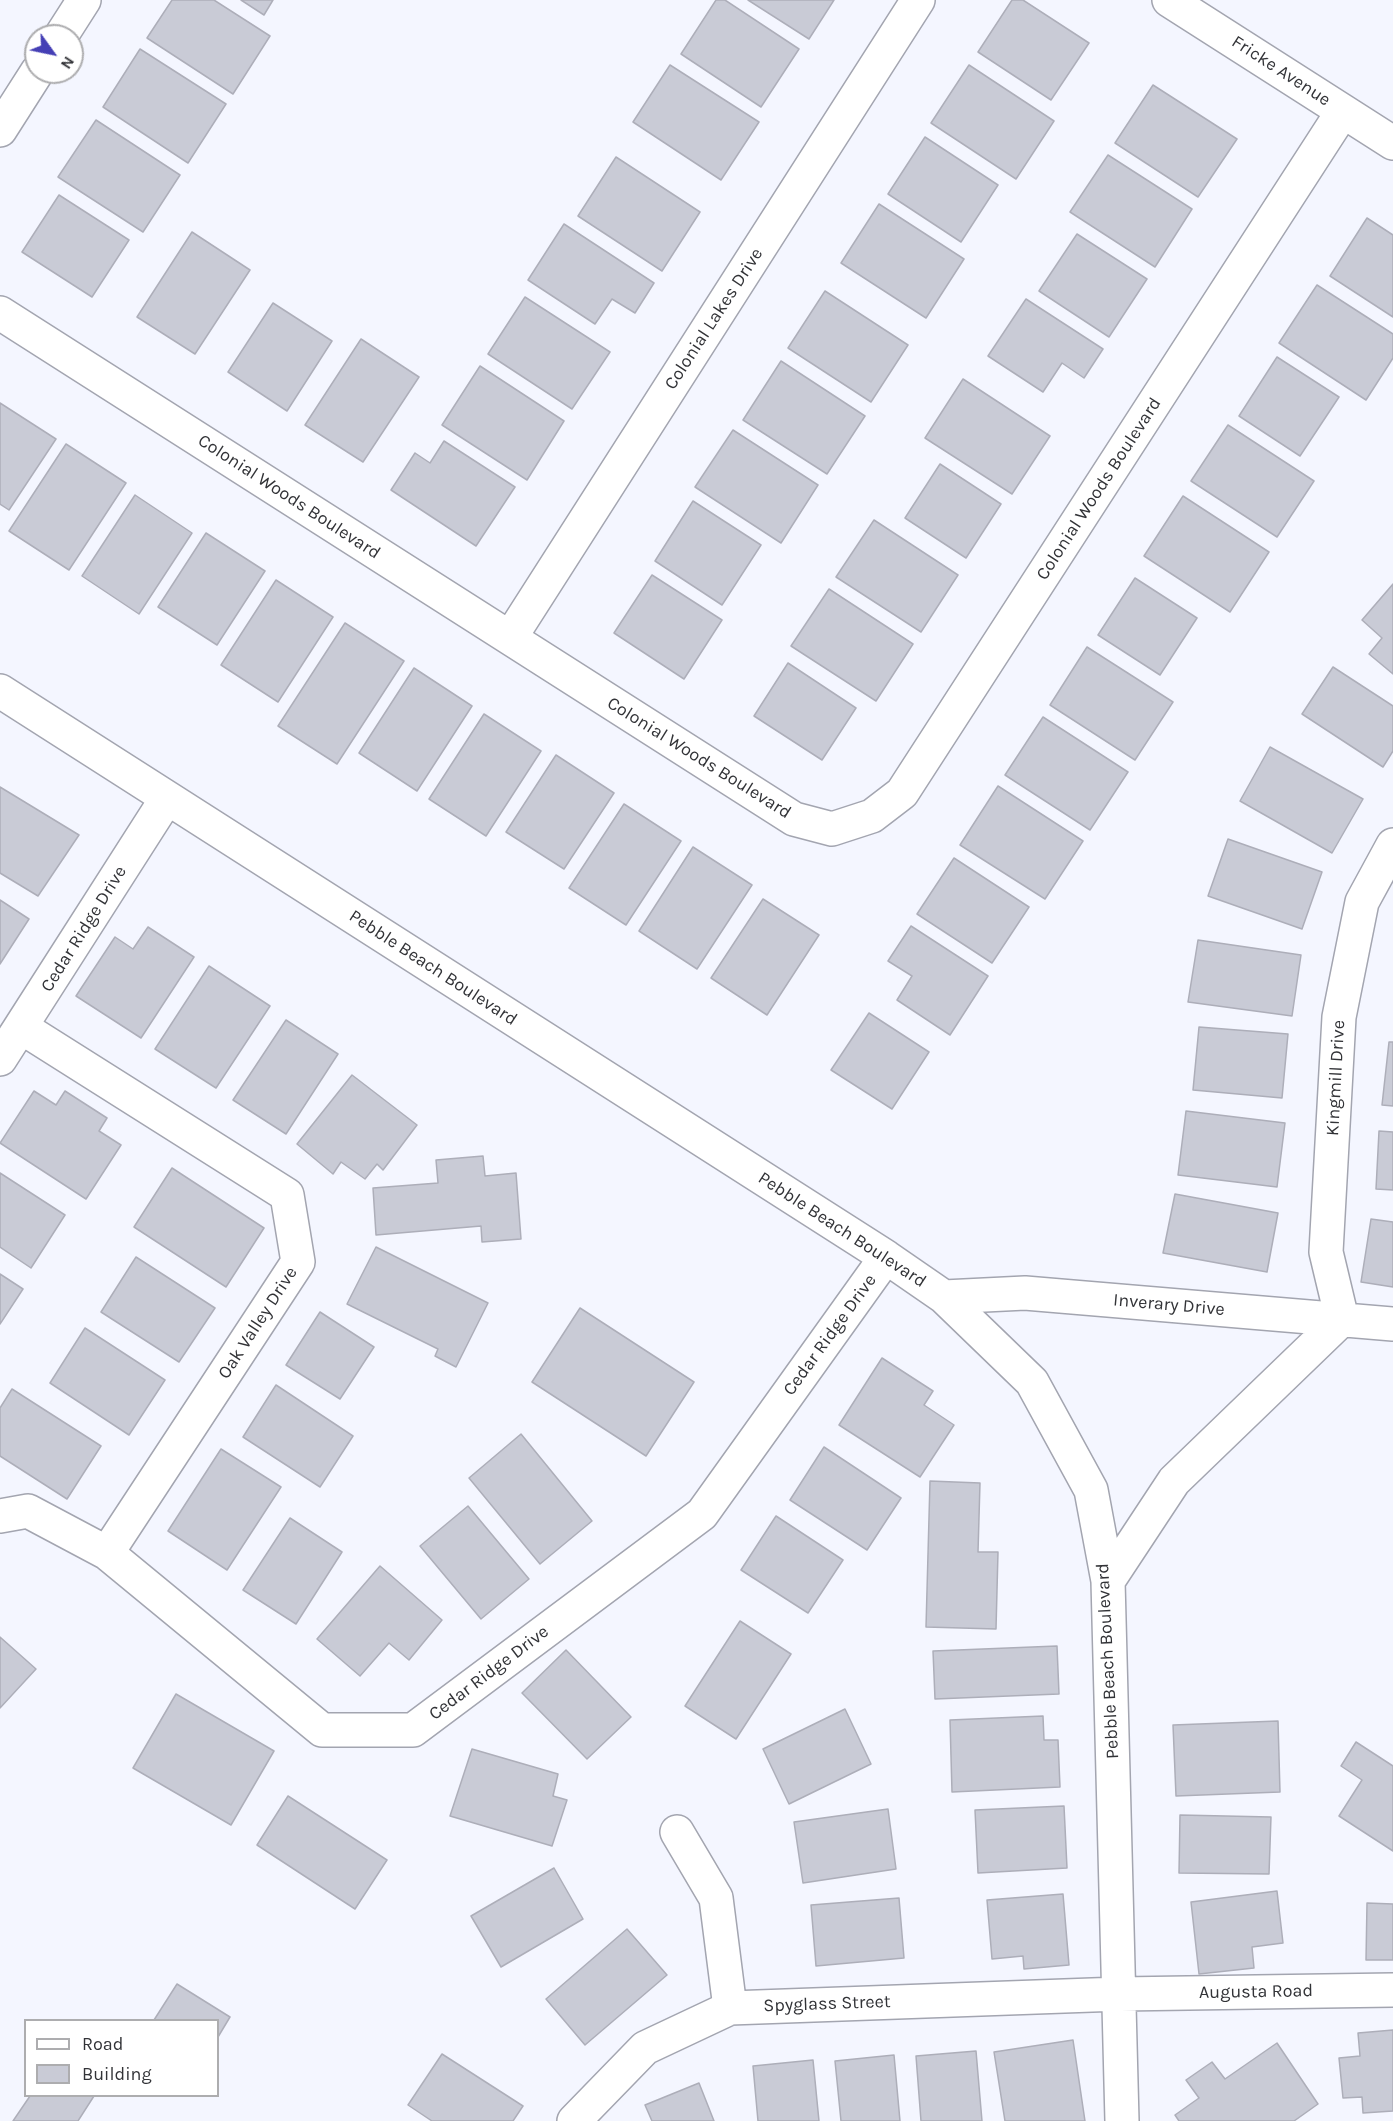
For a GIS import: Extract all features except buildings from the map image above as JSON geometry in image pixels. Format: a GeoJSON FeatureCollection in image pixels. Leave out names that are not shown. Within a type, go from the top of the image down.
{"type":"FeatureCollection","features":[{"type":"Feature","properties":{"kind":"street"},"geometry":{"type":"LineString","coordinates":[[69,24],[84,0]]}},
{"type":"Feature","properties":{"kind":"street","name":"Colonial Lakes Drive"},"geometry":{"type":"LineString","coordinates":[[510,638],[918,0]]}},
{"type":"Feature","properties":{"kind":"street","name":"Fricke Avenue"},"geometry":{"type":"LineString","coordinates":[[1169,0],[1393,143]]}},
{"type":"Feature","properties":{"kind":"street"},"geometry":{"type":"LineString","coordinates":[[0,130],[30,84]]}},
{"type":"Feature","properties":{"kind":"street","name":"Colonial Woods Boulevard"},"geometry":{"type":"LineString","coordinates":[[0,313],[794,819],[832,830],[872,816],[902,793],[1343,111]]}},
{"type":"Feature","properties":{"kind":"street","name":"Pebble Beach Boulevard"},"geometry":{"type":"LineString","coordinates":[[0,691],[886,1257],[944,1297],[1032,1382],[1091,1490],[1108,1581],[1122,2121]]}},
{"type":"Feature","properties":{"kind":"street","name":"Cedar Ridge Drive"},"geometry":{"type":"LineString","coordinates":[[0,1059],[167,798]]}},
{"type":"Feature","properties":{"kind":"street","name":"Kingmill Drive"},"geometry":{"type":"LineString","coordinates":[[1342,1319],[1326,1252],[1339,1017],[1362,902],[1393,845]]}},
{"type":"Feature","properties":{"kind":"street","name":"Oak Valley Drive"},"geometry":{"type":"LineString","coordinates":[[21,1028],[287,1195],[298,1262],[106,1553]]}},
{"type":"Feature","properties":{"kind":"street","name":"Cedar Ridge Drive"},"geometry":{"type":"LineString","coordinates":[[0,1516],[28,1511],[106,1553],[322,1730],[413,1730],[702,1514],[886,1257]]}},
{"type":"Feature","properties":{"kind":"street","name":"Inverary Drive"},"geometry":{"type":"LineString","coordinates":[[944,1297],[1025,1293],[1393,1324]]}},
{"type":"Feature","properties":{"kind":"street"},"geometry":{"type":"LineString","coordinates":[[1108,1581],[1174,1481],[1342,1319]]}},
{"type":"Feature","properties":{"kind":"street"},"geometry":{"type":"LineString","coordinates":[[677,1832],[716,1898],[730,2008]]}},
{"type":"Feature","properties":{"kind":"street","name":"Augusta Road"},"geometry":{"type":"LineString","coordinates":[[1120,1994],[1393,1990]]}},
{"type":"Feature","properties":{"kind":"street","name":"Spyglass Street"},"geometry":{"type":"LineString","coordinates":[[574,2121],[645,2048],[730,2008],[1120,1994]]}}]}
